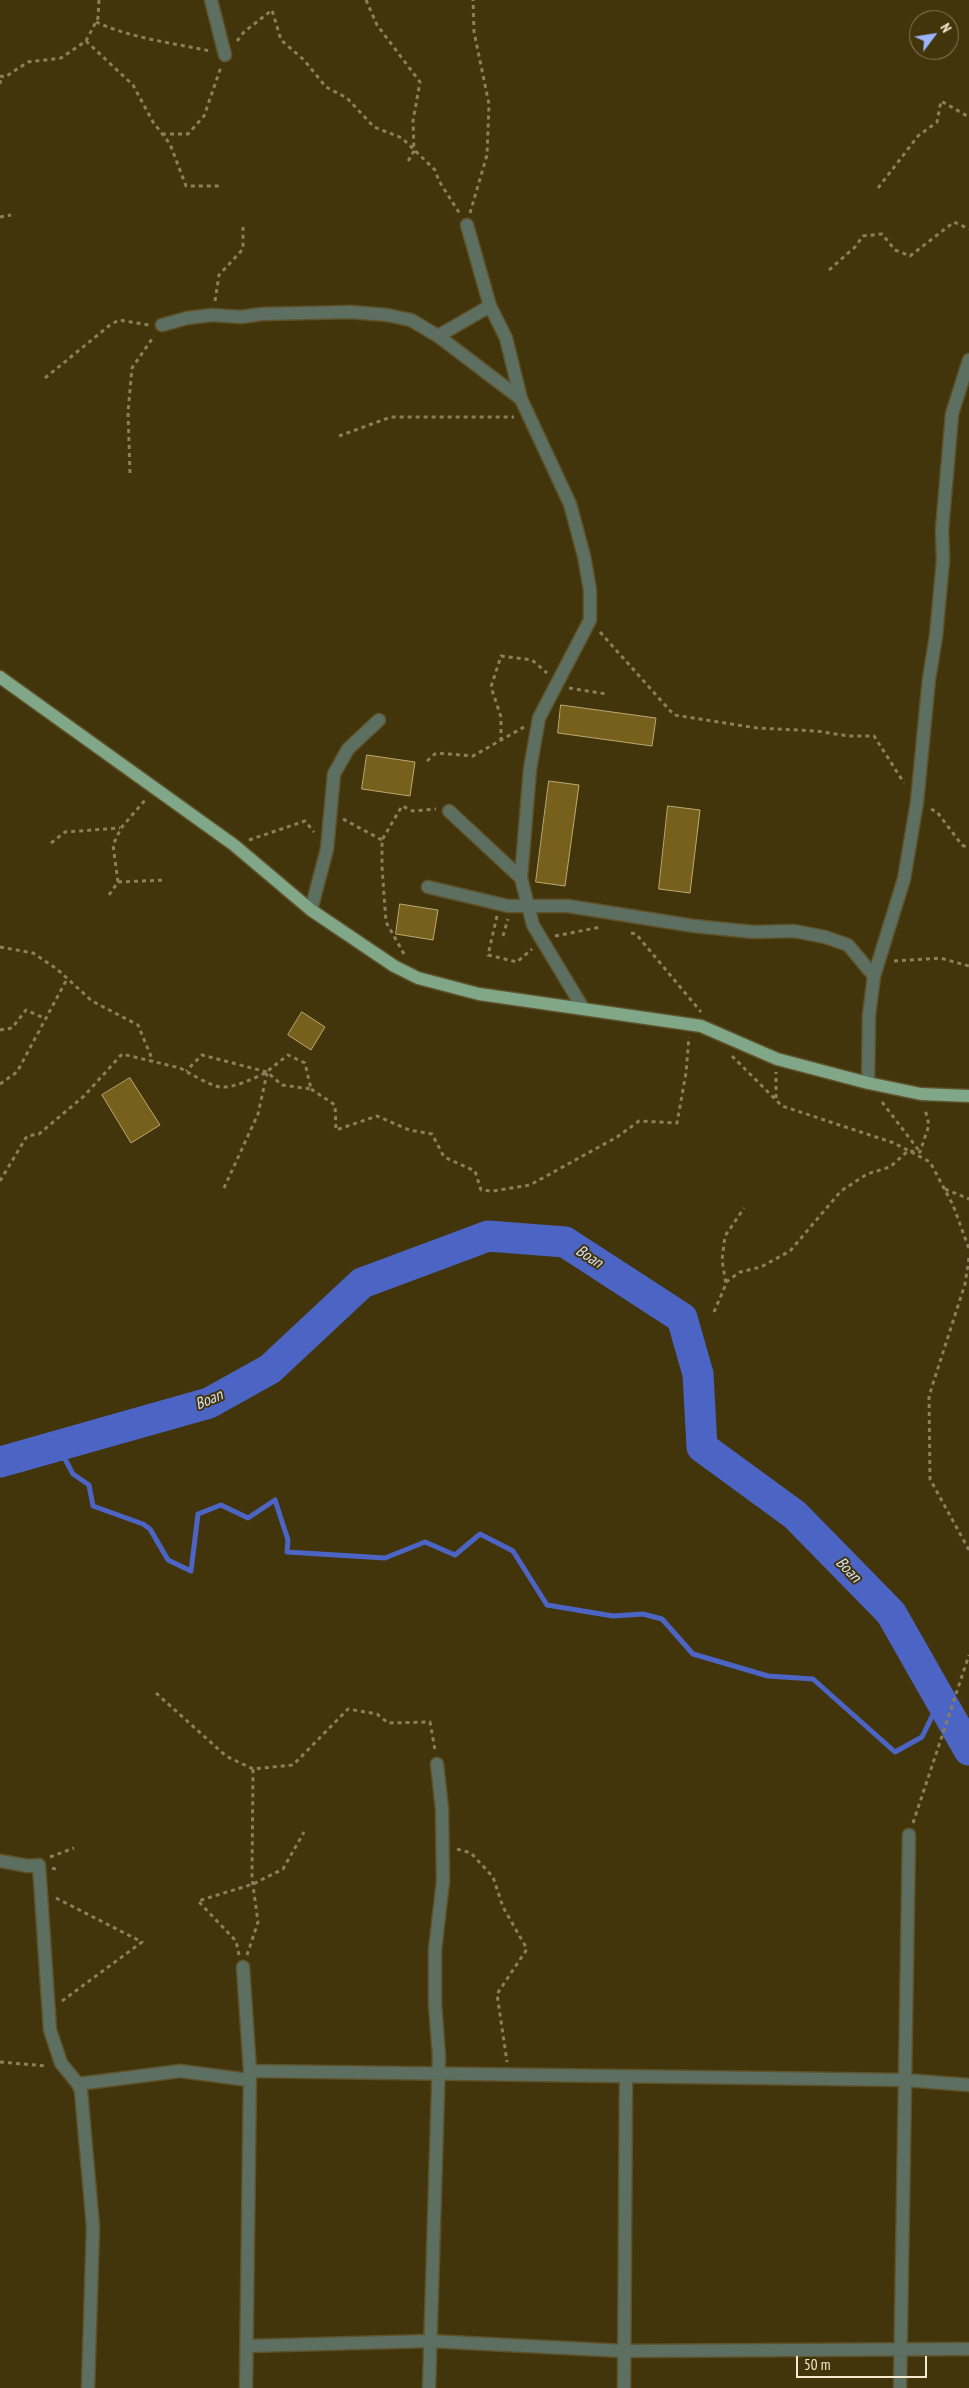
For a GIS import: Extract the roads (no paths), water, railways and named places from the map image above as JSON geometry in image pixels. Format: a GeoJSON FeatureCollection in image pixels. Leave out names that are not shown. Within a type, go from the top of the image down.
{"type":"FeatureCollection","features":[{"type":"Feature","properties":{"kind":"main road"},"geometry":{"type":"LineString","coordinates":[[0,677],[156,787],[234,845],[311,910],[394,966],[418,978],[480,994],[701,1026],[777,1059],[868,1083],[921,1094],[969,1096]]}},
{"type":"Feature","properties":{"kind":"street"},"geometry":{"type":"LineString","coordinates":[[211,0],[225,55]]}},
{"type":"Feature","properties":{"kind":"street"},"geometry":{"type":"LineString","coordinates":[[467,225],[490,306],[506,338],[521,399],[570,504],[586,565],[590,590],[590,620],[540,718],[530,769],[521,878],[527,906],[540,939],[583,1008]]}},
{"type":"Feature","properties":{"kind":"street"},"geometry":{"type":"LineString","coordinates":[[438,336],[490,306]]}},
{"type":"Feature","properties":{"kind":"street"},"geometry":{"type":"LineString","coordinates":[[162,325],[187,318],[212,315],[241,317],[262,314],[351,312],[387,315],[411,320],[438,336],[521,399]]}},
{"type":"Feature","properties":{"kind":"street"},"geometry":{"type":"LineString","coordinates":[[868,1083],[869,1015],[874,976],[904,879],[917,802],[928,686],[940,598],[943,560],[942,530],[952,414],[969,360]]}},
{"type":"Feature","properties":{"kind":"street"},"geometry":{"type":"LineString","coordinates":[[311,910],[327,849],[331,814],[331,790],[334,774],[356,740],[379,720]]}},
{"type":"Feature","properties":{"kind":"street"},"geometry":{"type":"LineString","coordinates":[[448,810],[521,878]]}},
{"type":"Feature","properties":{"kind":"street"},"geometry":{"type":"LineString","coordinates":[[428,887],[499,904],[568,906],[694,926],[754,932],[794,931],[825,937],[848,945],[874,976]]}},
{"type":"Feature","properties":{"kind":"street"},"geometry":{"type":"LineString","coordinates":[[429,2388],[438,2075],[435,1950],[443,1881],[442,1809],[437,1764]]}},
{"type":"Feature","properties":{"kind":"street"},"geometry":{"type":"LineString","coordinates":[[900,2388],[899,2348],[909,1835]]}},
{"type":"Feature","properties":{"kind":"street"},"geometry":{"type":"LineString","coordinates":[[0,1861],[28,1866],[39,1865],[50,2030],[61,2063],[78,2084],[83,2109],[93,2227],[88,2388]]}},
{"type":"Feature","properties":{"kind":"street"},"geometry":{"type":"LineString","coordinates":[[243,1968],[250,2076],[246,2388]]}},
{"type":"Feature","properties":{"kind":"street"},"geometry":{"type":"LineString","coordinates":[[78,2084],[180,2070],[250,2076],[438,2075],[905,2080],[969,2085]]}},
{"type":"Feature","properties":{"kind":"street"},"geometry":{"type":"LineString","coordinates":[[624,2388],[626,2077]]}},
{"type":"Feature","properties":{"kind":"street"},"geometry":{"type":"LineString","coordinates":[[248,2346],[429,2341],[624,2351],[969,2349]]}},
{"type":"Feature","properties":{"kind":"waterway","name":"Boan"},"geometry":{"type":"LineString","coordinates":[[0,1462],[209,1403],[270,1369],[362,1283],[488,1236],[565,1242],[682,1318],[698,1374],[702,1447],[795,1515],[891,1613],[969,1750]]}},
{"type":"Feature","properties":{"kind":"waterway"},"geometry":{"type":"LineString","coordinates":[[58,1446],[73,1474],[89,1485],[93,1506],[143,1524],[150,1529],[168,1560],[191,1571],[198,1514],[221,1505],[248,1518],[275,1500],[288,1540],[287,1552],[385,1558],[425,1542],[455,1555],[480,1534],[513,1551],[547,1605],[613,1616],[643,1614],[662,1619],[693,1654],[768,1676],[813,1679],[895,1752],[922,1737],[940,1700]]}}]}
